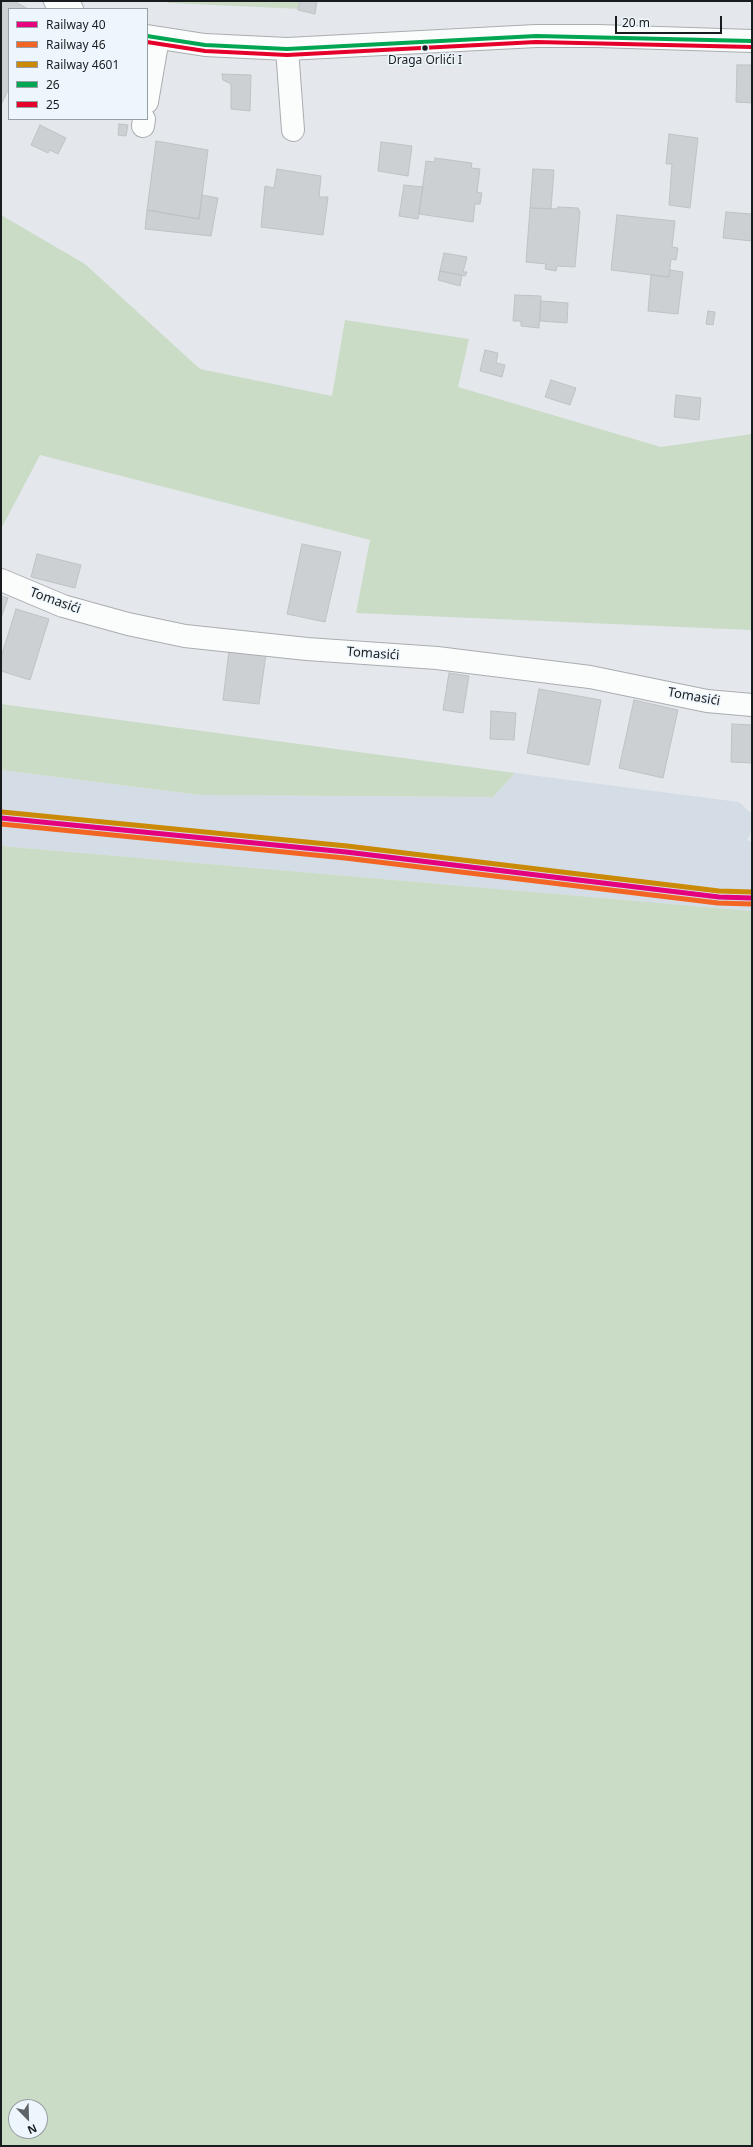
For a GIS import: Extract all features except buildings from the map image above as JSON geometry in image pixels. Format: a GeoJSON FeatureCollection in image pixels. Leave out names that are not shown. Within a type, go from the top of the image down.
{"type":"FeatureCollection","features":[{"type":"Feature","properties":{"kind":"street"},"geometry":{"type":"LineString","coordinates":[[55,1],[70,8]]}},
{"type":"Feature","properties":{"kind":"street"},"geometry":{"type":"LineString","coordinates":[[148,89],[152,37],[205,45],[287,49],[536,36],[598,36],[752,41]]}},
{"type":"Feature","properties":{"kind":"street"},"geometry":{"type":"LineString","coordinates":[[287,49],[293,130]]}},
{"type":"Feature","properties":{"kind":"street","name":"Tomasići"},"geometry":{"type":"LineString","coordinates":[[1,580],[63,606],[128,624],[185,636],[307,649],[445,659],[590,677],[707,701],[752,705]]}},
{"type":"Feature","properties":{"kind":"shaded area"},"geometry":{"type":"Polygon","coordinates":[[[1,770],[200,795],[493,797],[515,773],[739,802],[752,814],[752,830],[747,840],[752,842],[752,911],[1,846],[1,770]]]}},
{"type":"Feature","properties":{"kind":"green space"},"geometry":{"type":"Polygon","coordinates":[[[165,1],[302,1],[301,9],[169,3],[165,1]]]}},
{"type":"Feature","properties":{"kind":"green space"},"geometry":{"type":"Polygon","coordinates":[[[1,215],[85,264],[200,369],[332,396],[345,320],[469,339],[458,387],[661,447],[752,434],[752,630],[356,613],[370,540],[40,455],[1,529],[1,215]]]}},
{"type":"Feature","properties":{"kind":"green space"},"geometry":{"type":"Polygon","coordinates":[[[1,704],[515,773],[493,797],[200,795],[1,770],[1,704]]]}},
{"type":"Feature","properties":{"kind":"green space"},"geometry":{"type":"Polygon","coordinates":[[[1,846],[752,911],[752,2146],[1,2146],[1,846]]]}},
{"type":"Feature","properties":{"kind":"rail line","name":"4601"},"geometry":{"type":"LineString","coordinates":[[2,812],[347,846],[719,891],[752,892]]}},
{"type":"Feature","properties":{"kind":"rail line","name":"40"},"geometry":{"type":"LineString","coordinates":[[1,818],[346,852],[719,897],[752,898]]}},
{"type":"Feature","properties":{"kind":"rail line","name":"46"},"geometry":{"type":"LineString","coordinates":[[1,824],[345,858],[718,903],[752,904]]}},
{"type":"Feature","properties":{"kind":"transit line","name":"26"},"geometry":{"type":"LineString","coordinates":[[148,36],[205,45],[287,49],[536,36],[752,41]]}},
{"type":"Feature","properties":{"kind":"transit line","name":"25"},"geometry":{"type":"LineString","coordinates":[[148,42],[205,51],[287,55],[536,42],[752,47]]}},
{"type":"Feature","properties":{"kind":"place","name":"Draga Orlići I"},"geometry":{"type":"Point","coordinates":[425,48]}}]}
